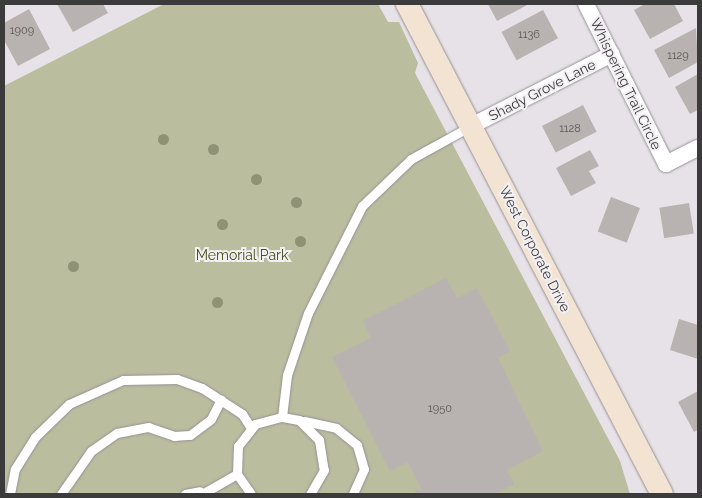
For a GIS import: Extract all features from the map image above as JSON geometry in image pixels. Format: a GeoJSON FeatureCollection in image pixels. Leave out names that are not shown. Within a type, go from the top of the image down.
{"type":"FeatureCollection","features":[{"type":"Feature","properties":{"kind":"street","name":"West Corporate Drive"},"geometry":{"type":"LineString","coordinates":[[407,4],[662,493]]}},
{"type":"Feature","properties":{"kind":"street","name":"Whispering Trail Circle"},"geometry":{"type":"LineString","coordinates":[[586,4],[666,164],[698,148]]}},
{"type":"Feature","properties":{"kind":"street","name":"Shady Grove Lane"},"geometry":{"type":"LineString","coordinates":[[471,126],[612,54]]}},
{"type":"Feature","properties":{"kind":"lane"},"geometry":{"type":"LineString","coordinates":[[282,416],[287,375],[308,313],[362,206],[411,159],[471,126]]}},
{"type":"Feature","properties":{"kind":"lane"},"geometry":{"type":"LineString","coordinates":[[10,494],[15,469],[35,437],[69,404],[101,388],[149,376],[178,379],[221,399],[251,428]]}},
{"type":"Feature","properties":{"kind":"lane"},"geometry":{"type":"LineString","coordinates":[[61,494],[91,451],[118,434],[148,427],[174,436],[190,435],[211,419],[221,399]]}},
{"type":"Feature","properties":{"kind":"lane"},"geometry":{"type":"LineString","coordinates":[[251,494],[237,474],[238,446],[251,428],[282,416],[336,428],[357,445],[364,469],[353,494]]}},
{"type":"Feature","properties":{"kind":"lane"},"geometry":{"type":"LineString","coordinates":[[299,420],[312,428],[324,455],[324,470],[310,494]]}},
{"type":"Feature","properties":{"kind":"lane"},"geometry":{"type":"LineString","coordinates":[[185,494],[201,493],[237,474]]}},
{"type":"Feature","properties":{"kind":"green space","name":"Memorial Park"},"geometry":{"type":"Polygon","coordinates":[[[164,4],[378,4],[388,22],[399,22],[418,63],[415,73],[620,461],[630,494],[4,494],[4,86],[164,4]]]}},
{"type":"Feature","properties":{"kind":"building"},"geometry":{"type":"Polygon","coordinates":[[[57,4],[103,4],[108,13],[73,32],[57,4]]]}},
{"type":"Feature","properties":{"kind":"building"},"geometry":{"type":"Polygon","coordinates":[[[488,4],[529,4],[497,21],[488,4]]]}},
{"type":"Feature","properties":{"kind":"building"},"geometry":{"type":"Polygon","coordinates":[[[645,4],[674,4],[683,21],[650,39],[634,10],[645,4]]]}},
{"type":"Feature","properties":{"kind":"building"},"geometry":{"type":"Polygon","coordinates":[[[29,9],[50,49],[18,66],[4,40],[4,23],[29,9]]]}},
{"type":"Feature","properties":{"kind":"building"},"geometry":{"type":"Polygon","coordinates":[[[543,10],[558,38],[517,60],[502,32],[543,10]]]}},
{"type":"Feature","properties":{"kind":"building"},"geometry":{"type":"Polygon","coordinates":[[[696,28],[698,62],[669,78],[654,50],[696,28]]]}},
{"type":"Feature","properties":{"kind":"building"},"geometry":{"type":"Polygon","coordinates":[[[698,74],[698,110],[690,114],[675,87],[698,74]]]}},
{"type":"Feature","properties":{"kind":"building"},"geometry":{"type":"Polygon","coordinates":[[[583,105],[597,132],[556,153],[542,126],[583,105]]]}},
{"type":"Feature","properties":{"kind":"building"},"geometry":{"type":"Polygon","coordinates":[[[590,150],[599,166],[589,171],[596,183],[571,196],[556,168],[590,150]]]}},
{"type":"Feature","properties":{"kind":"building"},"geometry":{"type":"Polygon","coordinates":[[[611,197],[640,208],[627,243],[598,232],[611,197]]]}},
{"type":"Feature","properties":{"kind":"building"},"geometry":{"type":"Polygon","coordinates":[[[689,203],[694,234],[664,238],[659,208],[689,203]]]}},
{"type":"Feature","properties":{"kind":"building"},"geometry":{"type":"Polygon","coordinates":[[[446,278],[457,298],[477,288],[510,351],[498,358],[543,451],[507,470],[514,484],[495,494],[415,494],[416,489],[423,492],[408,462],[390,471],[332,357],[371,338],[363,321],[446,278]]]}},
{"type":"Feature","properties":{"kind":"building"},"geometry":{"type":"Polygon","coordinates":[[[679,319],[698,325],[698,359],[670,350],[679,319]]]}},
{"type":"Feature","properties":{"kind":"building"},"geometry":{"type":"Polygon","coordinates":[[[698,391],[698,430],[694,432],[678,402],[698,391]]]}}]}
